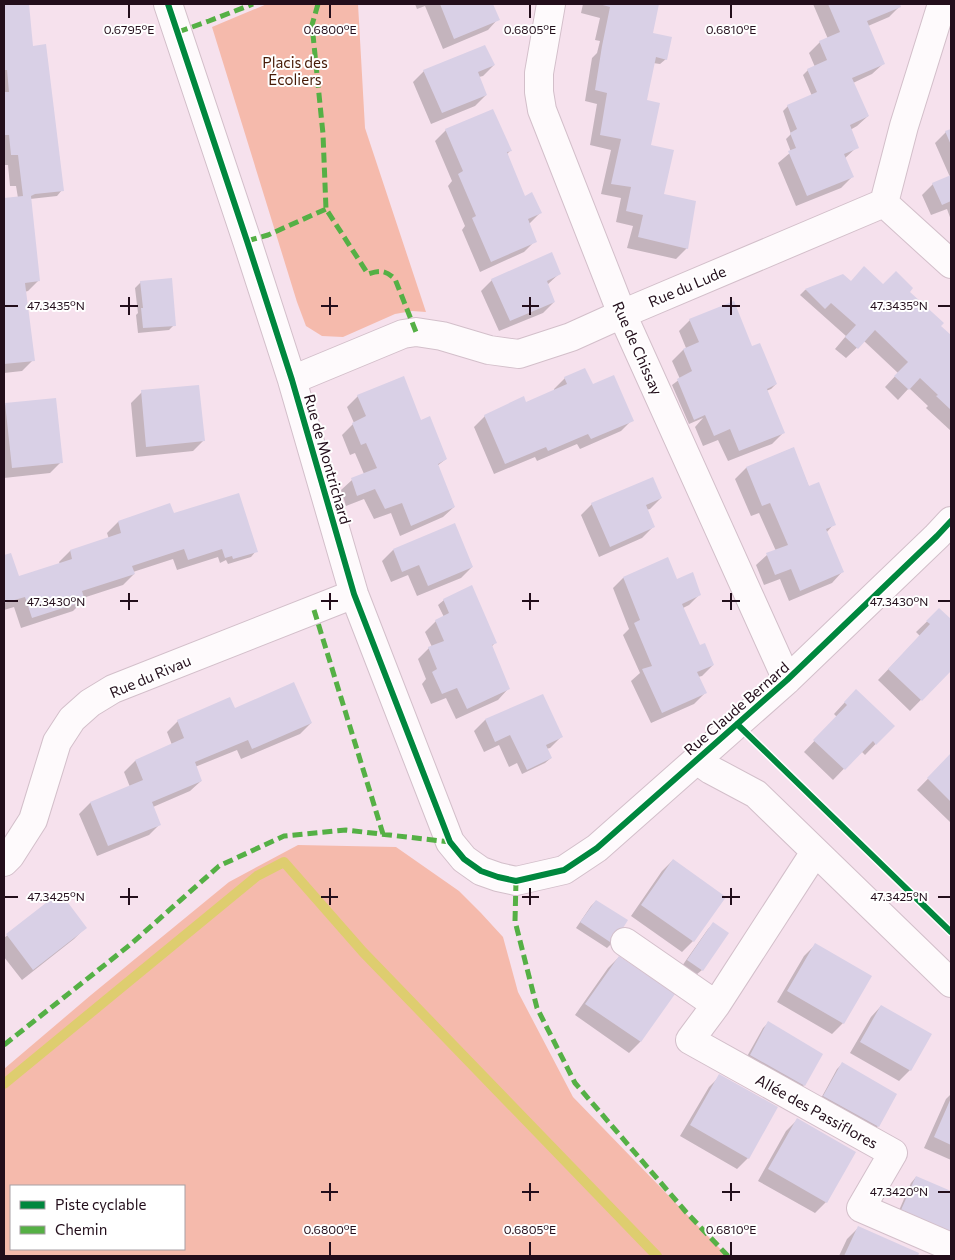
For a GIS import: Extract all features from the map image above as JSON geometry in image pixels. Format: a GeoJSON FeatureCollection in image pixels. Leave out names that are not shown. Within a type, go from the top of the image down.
{"type":"FeatureCollection","features":[{"type":"Feature","properties":{"kind":"street","name":"Rue de Montrichard"},"geometry":{"type":"LineString","coordinates":[[168,4],[292,380],[354,594],[450,842],[464,859],[481,871],[516,881]]}},
{"type":"Feature","properties":{"kind":"street","name":"Rue de Chissay"},"geometry":{"type":"LineString","coordinates":[[550,4],[539,73],[539,92],[542,110],[622,314],[787,680]]}},
{"type":"Feature","properties":{"kind":"street"},"geometry":{"type":"LineString","coordinates":[[942,4],[904,126],[884,203],[951,264]]}},
{"type":"Feature","properties":{"kind":"street","name":"Rue du Lude"},"geometry":{"type":"LineString","coordinates":[[292,380],[403,334],[416,332],[442,336],[489,350],[519,354],[571,337],[884,203]]}},
{"type":"Feature","properties":{"kind":"street","name":"Rue Claude Bernard"},"geometry":{"type":"LineString","coordinates":[[516,881],[564,870],[598,848],[787,680],[938,536],[951,521]]}},
{"type":"Feature","properties":{"kind":"street","name":"Rue du Rivau"},"geometry":{"type":"LineString","coordinates":[[4,862],[10,856],[33,820],[57,742],[72,719],[90,704],[113,689],[354,594]]}},
{"type":"Feature","properties":{"kind":"street"},"geometry":{"type":"LineString","coordinates":[[697,760],[711,770],[756,794],[951,983]]}},
{"type":"Feature","properties":{"kind":"street","name":"Allée des Passiflores"},"geometry":{"type":"LineString","coordinates":[[815,852],[716,1005],[690,1040],[893,1153],[861,1208],[951,1247]]}},
{"type":"Feature","properties":{"kind":"street"},"geometry":{"type":"LineString","coordinates":[[625,942],[716,1005]]}},
{"type":"Feature","properties":{"kind":"green space","name":"Placis des Écoliers"},"geometry":{"type":"Polygon","coordinates":[[[267,4],[358,4],[365,128],[426,312],[412,311],[395,314],[343,337],[322,336],[306,326],[212,27],[267,4]]]}},
{"type":"Feature","properties":{"kind":"green space"},"geometry":{"type":"Polygon","coordinates":[[[298,845],[396,847],[459,891],[503,937],[518,992],[573,1097],[727,1256],[4,1256],[4,1069],[229,882],[298,845]]]}},
{"type":"Feature","properties":{"kind":"building"},"geometry":{"type":"Polygon","coordinates":[[[4,4],[29,4],[33,46],[46,44],[64,191],[31,196],[40,281],[25,283],[35,361],[4,364],[4,198],[23,196],[18,155],[11,155],[9,135],[4,135],[4,92],[9,92],[7,70],[4,70],[4,4]]]}},
{"type":"Feature","properties":{"kind":"building"},"geometry":{"type":"Polygon","coordinates":[[[440,4],[493,4],[500,20],[454,39],[440,4]]]}},
{"type":"Feature","properties":{"kind":"building"},"geometry":{"type":"Polygon","coordinates":[[[599,4],[659,4],[653,33],[672,37],[667,60],[656,57],[647,100],[660,103],[651,145],[674,150],[664,194],[696,201],[688,249],[638,237],[643,215],[626,211],[631,187],[611,184],[621,139],[600,135],[607,93],[595,90],[610,7],[599,4]]]}},
{"type":"Feature","properties":{"kind":"building"},"geometry":{"type":"Polygon","coordinates":[[[828,4],[900,4],[901,7],[867,21],[885,64],[852,78],[869,116],[850,125],[859,148],[844,154],[854,177],[807,196],[788,151],[796,148],[790,133],[797,129],[787,105],[817,92],[807,69],[827,60],[819,41],[840,32],[828,4]]]}},
{"type":"Feature","properties":{"kind":"building"},"geometry":{"type":"Polygon","coordinates":[[[485,45],[495,65],[478,72],[487,95],[442,113],[423,70],[485,45]]]}},
{"type":"Feature","properties":{"kind":"building"},"geometry":{"type":"Polygon","coordinates":[[[493,109],[512,151],[507,152],[525,196],[532,192],[542,213],[528,219],[537,242],[491,262],[472,218],[476,216],[458,174],[463,171],[445,129],[493,109]]]}},
{"type":"Feature","properties":{"kind":"building"},"geometry":{"type":"Polygon","coordinates":[[[951,129],[951,145],[945,131],[951,129]]]}},
{"type":"Feature","properties":{"kind":"building"},"geometry":{"type":"Polygon","coordinates":[[[951,175],[951,201],[942,205],[932,183],[951,175]]]}},
{"type":"Feature","properties":{"kind":"building"},"geometry":{"type":"Polygon","coordinates":[[[552,252],[561,274],[547,281],[555,302],[510,321],[491,279],[552,252]]]}},
{"type":"Feature","properties":{"kind":"building"},"geometry":{"type":"Polygon","coordinates":[[[864,266],[883,284],[896,271],[913,288],[910,292],[944,323],[941,326],[951,335],[951,410],[920,378],[909,390],[894,376],[908,362],[875,330],[858,349],[845,337],[856,325],[831,303],[825,309],[805,289],[843,274],[851,281],[864,266]]]}},
{"type":"Feature","properties":{"kind":"building"},"geometry":{"type":"Polygon","coordinates":[[[172,278],[176,326],[143,328],[140,281],[172,278]]]}},
{"type":"Feature","properties":{"kind":"building"},"geometry":{"type":"Polygon","coordinates":[[[734,301],[752,346],[760,343],[777,384],[767,389],[785,433],[739,451],[730,429],[714,436],[705,415],[694,420],[677,379],[692,371],[683,349],[699,342],[689,319],[734,301]]]}},
{"type":"Feature","properties":{"kind":"building"},"geometry":{"type":"Polygon","coordinates":[[[585,368],[593,384],[614,375],[634,421],[591,439],[588,434],[548,451],[546,447],[505,464],[484,415],[524,396],[526,402],[567,384],[564,377],[585,368]]]}},
{"type":"Feature","properties":{"kind":"building"},"geometry":{"type":"Polygon","coordinates":[[[404,376],[421,420],[430,416],[447,459],[438,464],[455,507],[411,526],[402,503],[385,509],[375,489],[357,496],[351,478],[377,468],[366,443],[361,445],[352,423],[366,416],[357,395],[404,376]]]}},
{"type":"Feature","properties":{"kind":"building"},"geometry":{"type":"Polygon","coordinates":[[[199,385],[205,441],[146,447],[141,390],[199,385]]]}},
{"type":"Feature","properties":{"kind":"building"},"geometry":{"type":"Polygon","coordinates":[[[56,398],[63,463],[12,468],[5,403],[56,398]]]}},
{"type":"Feature","properties":{"kind":"building"},"geometry":{"type":"Polygon","coordinates":[[[794,447],[809,486],[819,482],[836,525],[826,529],[844,572],[800,591],[791,569],[775,575],[766,553],[788,545],[770,503],[762,506],[746,467],[794,447]]]}},
{"type":"Feature","properties":{"kind":"building"},"geometry":{"type":"Polygon","coordinates":[[[653,477],[662,498],[646,505],[655,527],[610,547],[591,503],[653,477]]]}},
{"type":"Feature","properties":{"kind":"building"},"geometry":{"type":"Polygon","coordinates":[[[239,493],[258,552],[233,559],[232,556],[225,558],[222,549],[188,560],[184,549],[132,566],[135,574],[82,591],[85,601],[32,618],[25,597],[4,603],[4,555],[11,553],[19,576],[72,559],[70,550],[121,533],[118,521],[170,503],[174,513],[239,493]]]}},
{"type":"Feature","properties":{"kind":"building"},"geometry":{"type":"Polygon","coordinates":[[[455,523],[473,567],[428,586],[419,565],[402,572],[393,549],[455,523]]]}},
{"type":"Feature","properties":{"kind":"building"},"geometry":{"type":"Polygon","coordinates":[[[668,557],[677,579],[693,572],[701,595],[682,604],[700,645],[705,643],[714,665],[697,672],[707,693],[662,713],[642,669],[652,666],[634,623],[640,620],[623,577],[668,557]]]}},
{"type":"Feature","properties":{"kind":"building"},"geometry":{"type":"Polygon","coordinates":[[[472,585],[497,643],[492,645],[510,689],[467,709],[457,688],[442,694],[432,672],[437,669],[428,647],[444,641],[435,620],[449,613],[443,599],[472,585]]]}},
{"type":"Feature","properties":{"kind":"building"},"geometry":{"type":"Polygon","coordinates":[[[939,608],[951,619],[951,671],[922,701],[888,669],[930,624],[926,621],[939,608]]]}},
{"type":"Feature","properties":{"kind":"building"},"geometry":{"type":"Polygon","coordinates":[[[294,682],[312,723],[252,749],[248,740],[195,762],[202,781],[152,802],[161,825],[108,846],[90,802],[143,780],[135,760],[184,738],[177,720],[230,697],[235,708],[294,682]]]}},
{"type":"Feature","properties":{"kind":"building"},"geometry":{"type":"Polygon","coordinates":[[[856,689],[895,726],[876,745],[873,741],[845,770],[813,740],[847,705],[844,702],[856,689]]]}},
{"type":"Feature","properties":{"kind":"building"},"geometry":{"type":"Polygon","coordinates":[[[543,694],[563,737],[546,745],[552,758],[527,770],[510,735],[495,742],[485,719],[543,694]]]}},
{"type":"Feature","properties":{"kind":"building"},"geometry":{"type":"Polygon","coordinates":[[[951,753],[951,802],[927,778],[951,753]]]}},
{"type":"Feature","properties":{"kind":"building"},"geometry":{"type":"Polygon","coordinates":[[[673,859],[726,897],[694,942],[641,905],[673,859]]]}},
{"type":"Feature","properties":{"kind":"building"},"geometry":{"type":"Polygon","coordinates":[[[60,892],[87,928],[33,970],[6,934],[60,892]]]}},
{"type":"Feature","properties":{"kind":"building"},"geometry":{"type":"Polygon","coordinates":[[[596,900],[628,920],[613,944],[580,922],[596,900]]]}},
{"type":"Feature","properties":{"kind":"building"},"geometry":{"type":"Polygon","coordinates":[[[713,922],[729,933],[703,971],[687,960],[713,922]]]}},
{"type":"Feature","properties":{"kind":"building"},"geometry":{"type":"Polygon","coordinates":[[[815,943],[872,976],[844,1024],[787,991],[815,943]]]}},
{"type":"Feature","properties":{"kind":"building"},"geometry":{"type":"Polygon","coordinates":[[[619,956],[675,994],[641,1042],[585,1004],[619,956]]]}},
{"type":"Feature","properties":{"kind":"building"},"geometry":{"type":"Polygon","coordinates":[[[881,1005],[932,1034],[911,1071],[860,1042],[881,1005]]]}},
{"type":"Feature","properties":{"kind":"building"},"geometry":{"type":"Polygon","coordinates":[[[768,1021],[823,1054],[805,1086],[750,1055],[768,1021]]]}},
{"type":"Feature","properties":{"kind":"building"},"geometry":{"type":"Polygon","coordinates":[[[842,1062],[897,1094],[879,1127],[823,1096],[842,1062]]]}},
{"type":"Feature","properties":{"kind":"building"},"geometry":{"type":"Polygon","coordinates":[[[719,1074],[778,1107],[749,1159],[690,1125],[719,1074]]]}},
{"type":"Feature","properties":{"kind":"building"},"geometry":{"type":"Polygon","coordinates":[[[951,1098],[951,1145],[934,1137],[951,1098]]]}},
{"type":"Feature","properties":{"kind":"building"},"geometry":{"type":"Polygon","coordinates":[[[797,1118],[856,1152],[827,1203],[768,1169],[797,1118]]]}},
{"type":"Feature","properties":{"kind":"building"},"geometry":{"type":"Polygon","coordinates":[[[916,1176],[951,1191],[951,1233],[901,1210],[916,1176]]]}},
{"type":"Feature","properties":{"kind":"building"},"geometry":{"type":"Polygon","coordinates":[[[858,1226],[919,1253],[918,1256],[844,1256],[858,1226]]]}},
{"type":"Feature","properties":{"kind":"waterway"},"geometry":{"type":"LineString","coordinates":[[4,1084],[257,876],[284,862],[363,952],[657,1256]]}},
{"type":"Feature","properties":{"kind":"marked path"},"geometry":{"type":"LineString","coordinates":[[178,32],[253,4]]}},
{"type":"Feature","properties":{"kind":"marked path"},"geometry":{"type":"LineString","coordinates":[[318,4],[312,25],[323,134],[326,209],[368,274],[382,272],[395,279],[416,332]]}},
{"type":"Feature","properties":{"kind":"marked path"},"geometry":{"type":"LineString","coordinates":[[247,241],[268,235],[326,209]]}},
{"type":"Feature","properties":{"kind":"marked path"},"geometry":{"type":"LineString","coordinates":[[314,610],[383,834]]}},
{"type":"Feature","properties":{"kind":"marked path"},"geometry":{"type":"LineString","coordinates":[[4,1045],[131,944],[219,866],[284,836],[346,830],[450,842]]}},
{"type":"Feature","properties":{"kind":"marked path"},"geometry":{"type":"LineString","coordinates":[[516,881],[515,921],[537,1008],[575,1083],[686,1212],[728,1256]]}},
{"type":"Feature","properties":{"kind":"cycle path"},"geometry":{"type":"LineString","coordinates":[[168,4],[292,380],[354,594],[450,842],[464,859],[481,871],[516,881],[564,870],[597,848],[787,680],[951,521]]}},
{"type":"Feature","properties":{"kind":"cycle path"},"geometry":{"type":"LineString","coordinates":[[737,724],[951,932]]}}]}
